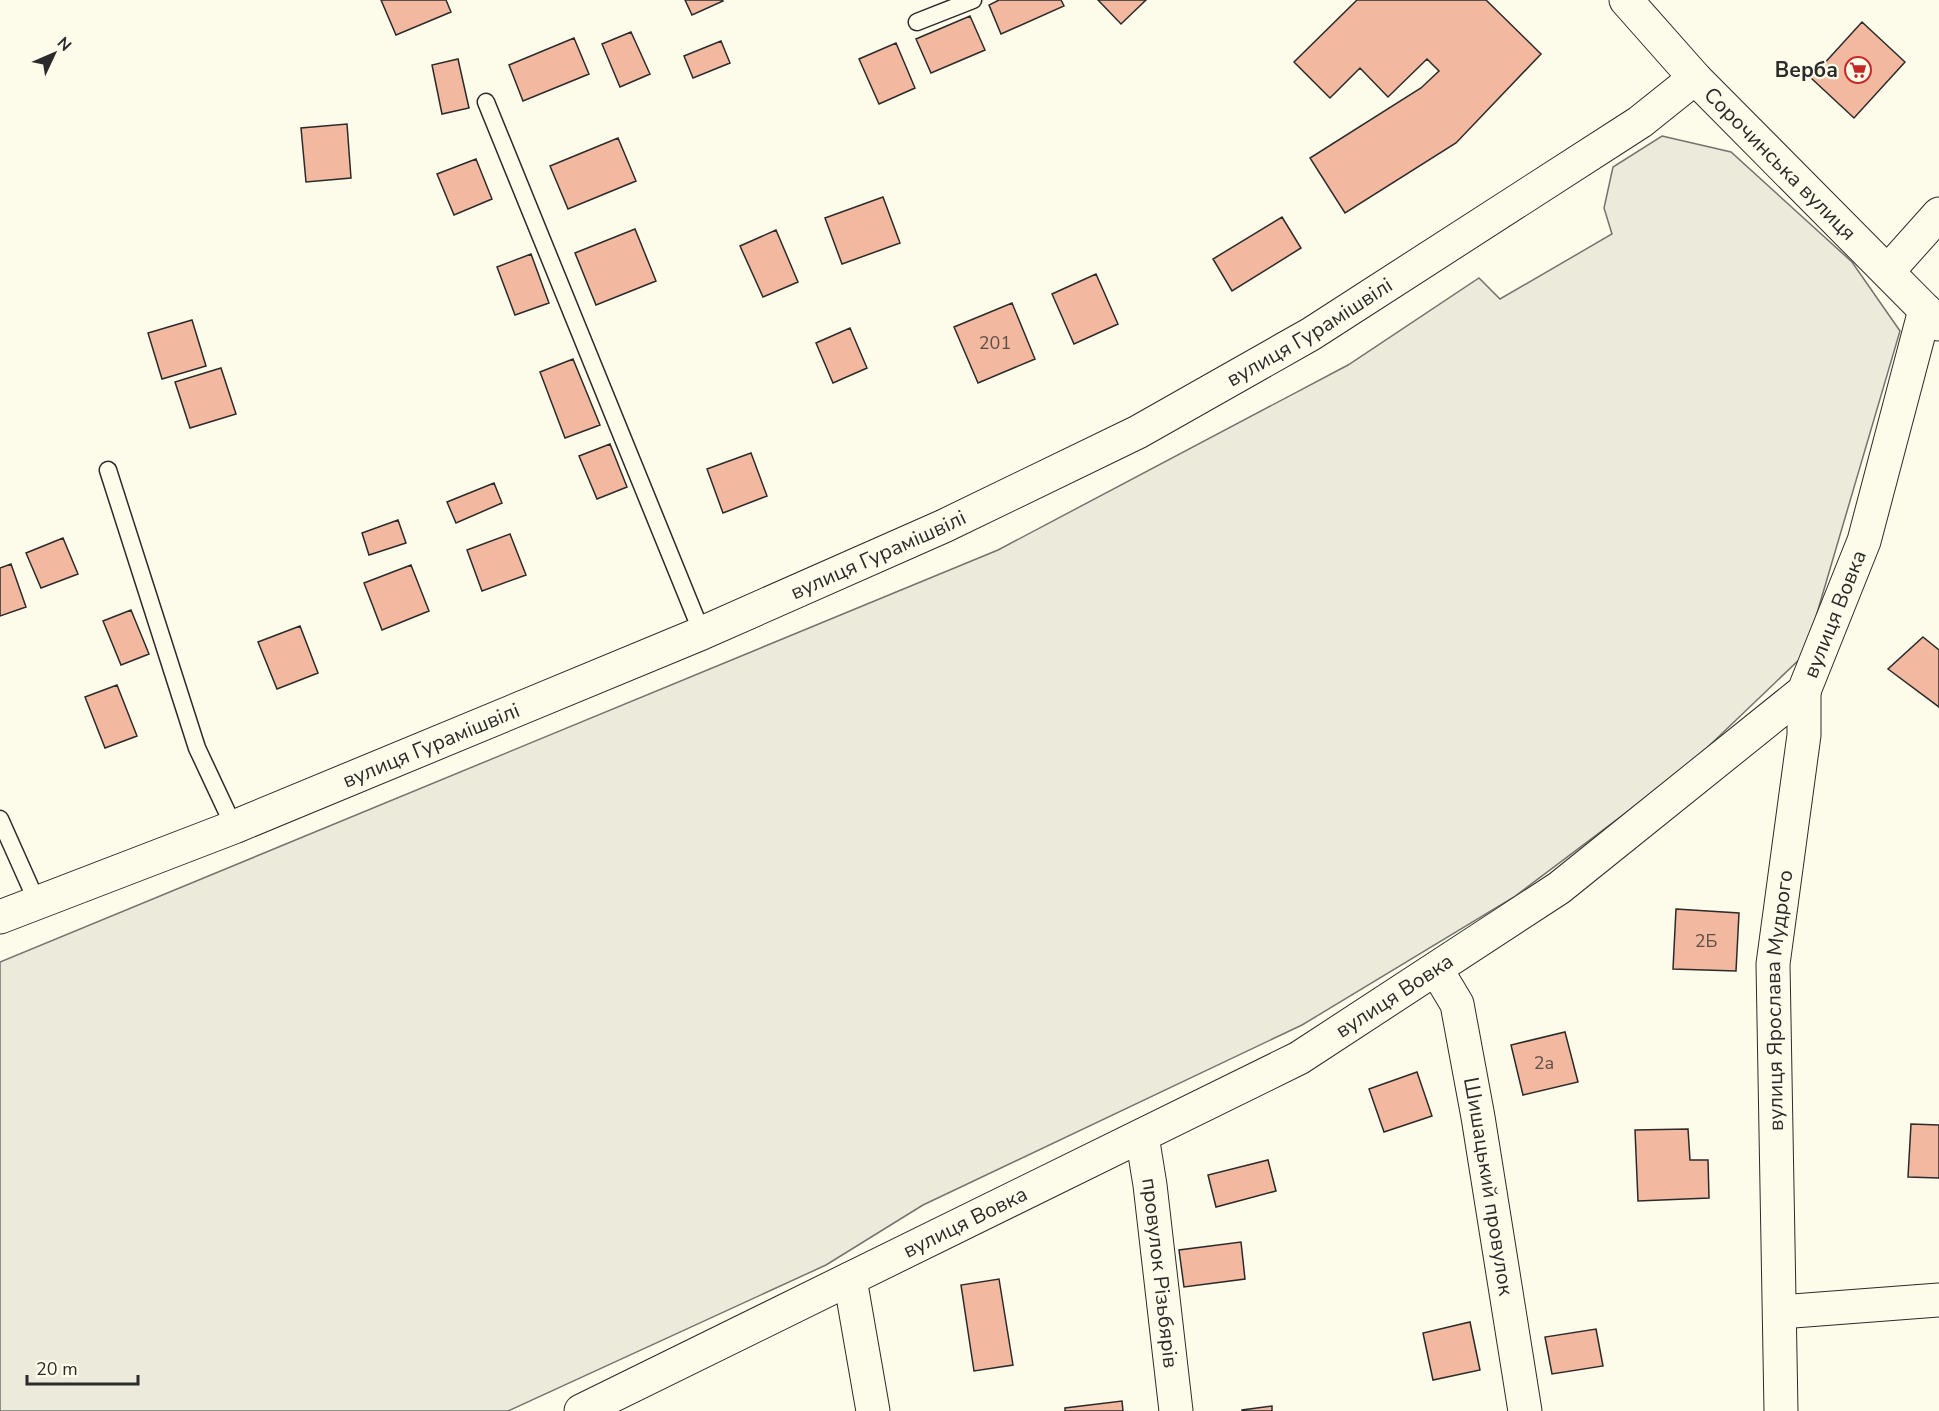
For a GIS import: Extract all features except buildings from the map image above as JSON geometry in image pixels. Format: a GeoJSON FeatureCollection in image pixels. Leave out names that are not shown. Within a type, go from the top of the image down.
{"type":"FeatureCollection","features":[{"type":"Feature","properties":{"kind":"street","name":"Сорочинська вулиця"},"geometry":{"type":"LineString","coordinates":[[1626,0],[1695,78],[1932,317]]}},
{"type":"Feature","properties":{"kind":"street","name":"вулиця Гурамішвілі"},"geometry":{"type":"LineString","coordinates":[[0,917],[234,827],[702,633],[944,526],[1138,432],[1311,334],[1640,122],[1695,78]]}},
{"type":"Feature","properties":{"kind":"street"},"geometry":{"type":"LineString","coordinates":[[1888,272],[1939,214]]}},
{"type":"Feature","properties":{"kind":"street","name":"вулиця Вовка"},"geometry":{"type":"LineString","coordinates":[[581,1411],[1299,1058],[1559,888],[1804,691],[1864,540],[1932,317]]}},
{"type":"Feature","properties":{"kind":"street","name":"вулиця Ярослава Мудрого"},"geometry":{"type":"LineString","coordinates":[[1781,1411],[1773,964],[1804,735],[1804,691]]}},
{"type":"Feature","properties":{"kind":"street","name":"Шишацький провулок"},"geometry":{"type":"LineString","coordinates":[[1436,969],[1457,1004],[1478,1117],[1525,1411]]}},
{"type":"Feature","properties":{"kind":"street","name":"провулок Різьбярів"},"geometry":{"type":"LineString","coordinates":[[1142,1136],[1152,1197],[1176,1411]]}},
{"type":"Feature","properties":{"kind":"street"},"geometry":{"type":"LineString","coordinates":[[850,1279],[873,1411]]}},
{"type":"Feature","properties":{"kind":"street"},"geometry":{"type":"LineString","coordinates":[[1780,1312],[1939,1300]]}},
{"type":"Feature","properties":{"kind":"lane"},"geometry":{"type":"LineString","coordinates":[[917,22],[973,0]]}},
{"type":"Feature","properties":{"kind":"lane"},"geometry":{"type":"LineString","coordinates":[[486,102],[702,633]]}},
{"type":"Feature","properties":{"kind":"lane"},"geometry":{"type":"LineString","coordinates":[[108,470],[197,748],[234,827]]}},
{"type":"Feature","properties":{"kind":"lane"},"geometry":{"type":"LineString","coordinates":[[0,819],[37,902]]}},
{"type":"Feature","properties":{"kind":"shaded area"},"geometry":{"type":"Polygon","coordinates":[[[1662,136],[1731,152],[1852,262],[1900,331],[1805,654],[1688,766],[1514,897],[1302,1025],[923,1205],[826,1265],[508,1411],[0,1411],[0,962],[998,550],[1348,365],[1479,278],[1500,299],[1612,234],[1604,208],[1613,167],[1662,136]]]}},
{"type":"Feature","properties":{"kind":"place","name":"Верба"},"geometry":{"type":"Point","coordinates":[1858,70]}}]}
